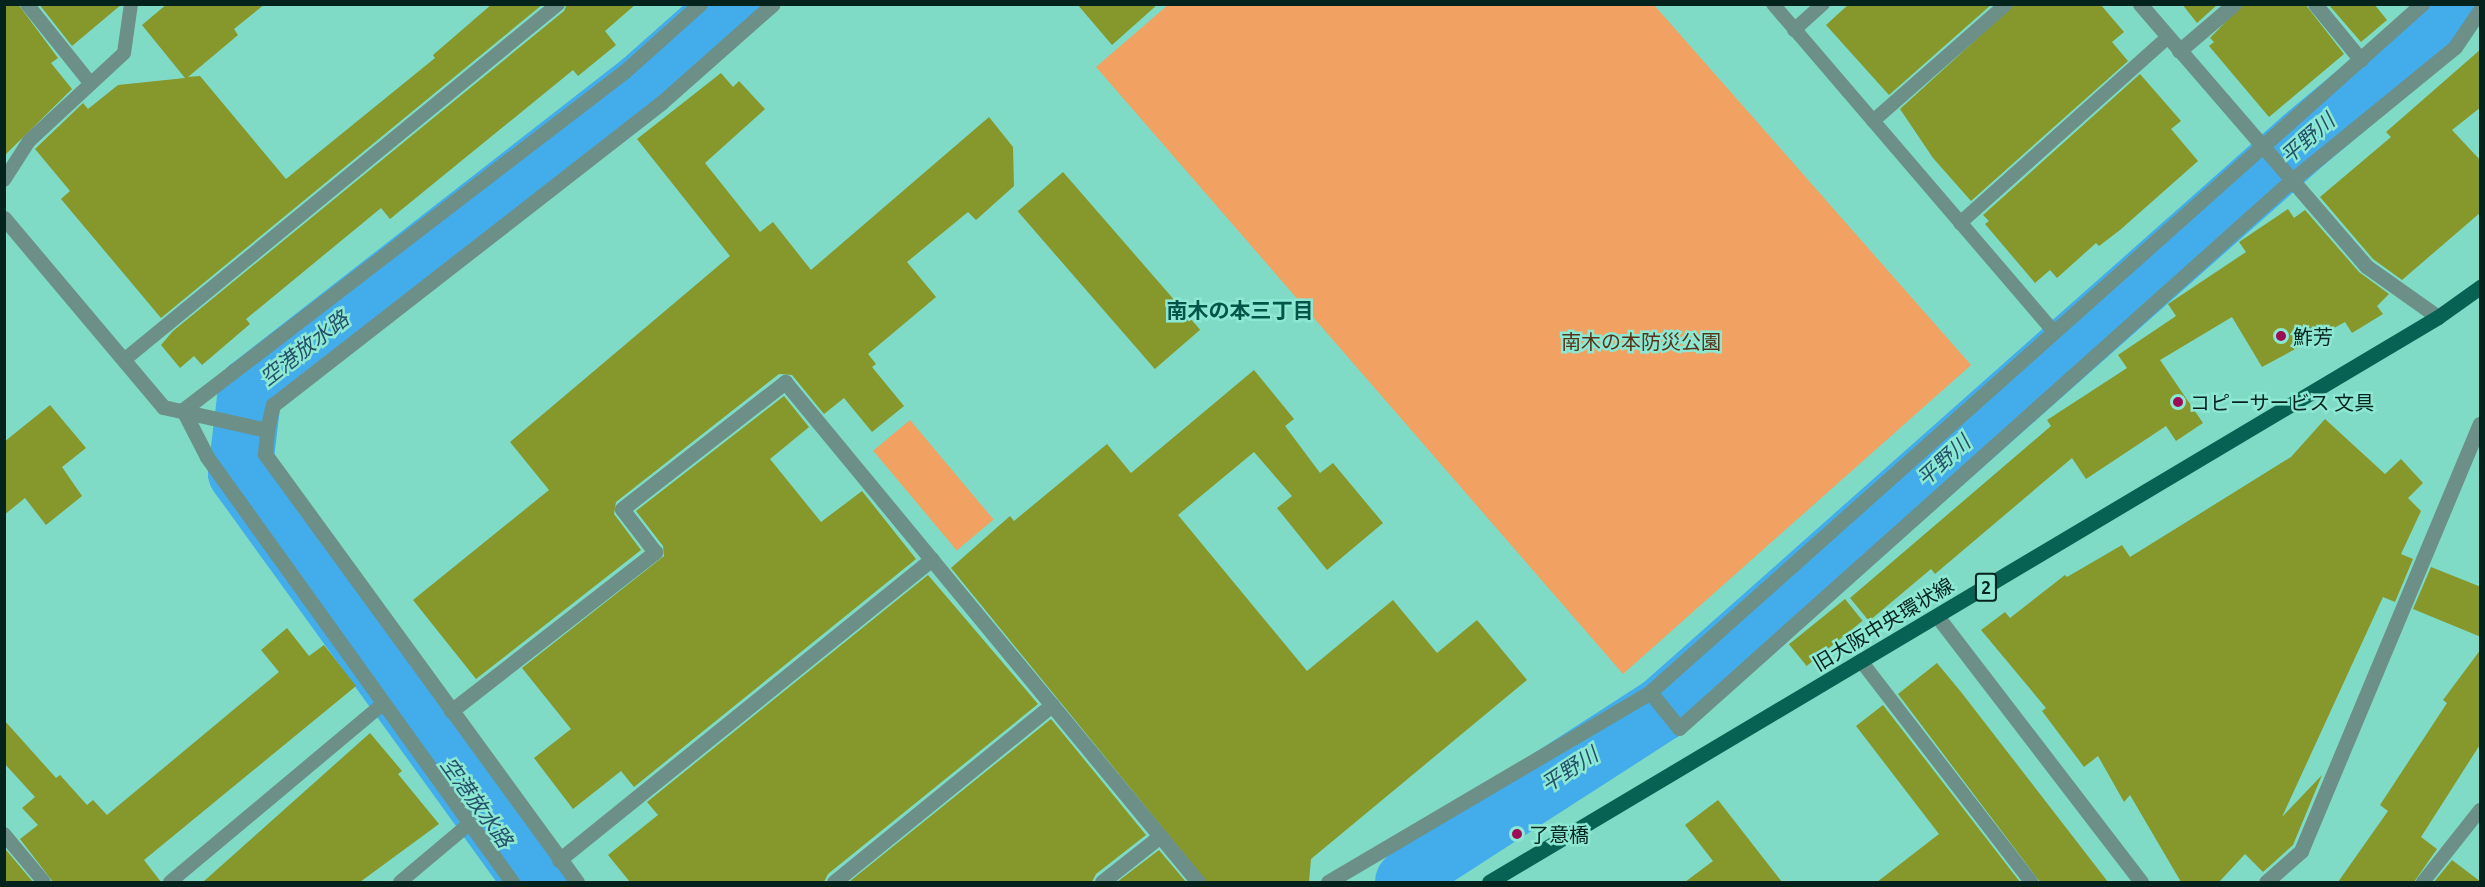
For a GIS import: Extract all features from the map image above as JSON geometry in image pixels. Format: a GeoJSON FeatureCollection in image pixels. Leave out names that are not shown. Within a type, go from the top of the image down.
{"type":"FeatureCollection","features":[{"type":"Feature","properties":{"kind":"main road","name":"旧大阪中央環状線"},"geometry":{"type":"LineString","coordinates":[[1489,882],[2438,317],[2481,287]]}},
{"type":"Feature","properties":{"kind":"street"},"geometry":{"type":"LineString","coordinates":[[184,410],[625,71],[700,4]]}},
{"type":"Feature","properties":{"kind":"street"},"geometry":{"type":"LineString","coordinates":[[577,882],[265,454],[266,430],[273,405],[661,103],[773,4]]}},
{"type":"Feature","properties":{"kind":"street"},"geometry":{"type":"LineString","coordinates":[[2140,4],[2366,266],[2438,317]]}},
{"type":"Feature","properties":{"kind":"street"},"geometry":{"type":"LineString","coordinates":[[2179,51],[2234,4]]}},
{"type":"Feature","properties":{"kind":"street"},"geometry":{"type":"LineString","coordinates":[[2315,4],[2361,60]]}},
{"type":"Feature","properties":{"kind":"street"},"geometry":{"type":"LineString","coordinates":[[1328,882],[1650,692],[2422,4]]}},
{"type":"Feature","properties":{"kind":"street"},"geometry":{"type":"LineString","coordinates":[[1650,692],[1679,728],[2290,179],[2455,47],[2481,10]]}},
{"type":"Feature","properties":{"kind":"street"},"geometry":{"type":"LineString","coordinates":[[4,218],[163,407],[266,430]]}},
{"type":"Feature","properties":{"kind":"street"},"geometry":{"type":"LineString","coordinates":[[451,711],[655,552],[622,509],[785,382],[1198,882]]}},
{"type":"Feature","properties":{"kind":"street"},"geometry":{"type":"LineString","coordinates":[[184,410],[207,457],[512,882]]}},
{"type":"Feature","properties":{"kind":"street"},"geometry":{"type":"LineString","coordinates":[[2266,882],[2301,851],[2481,424]]}},
{"type":"Feature","properties":{"kind":"street"},"geometry":{"type":"LineString","coordinates":[[559,860],[932,559]]}},
{"type":"Feature","properties":{"kind":"street"},"geometry":{"type":"LineString","coordinates":[[1937,616],[2141,882]]}},
{"type":"Feature","properties":{"kind":"street"},"geometry":{"type":"LineString","coordinates":[[834,882],[1052,705]]}},
{"type":"Feature","properties":{"kind":"street"},"geometry":{"type":"LineString","coordinates":[[1102,882],[1160,836]]}},
{"type":"Feature","properties":{"kind":"lane"},"geometry":{"type":"LineString","coordinates":[[27,4],[91,84]]}},
{"type":"Feature","properties":{"kind":"lane"},"geometry":{"type":"LineString","coordinates":[[4,180],[29,141],[124,53],[131,4]]}},
{"type":"Feature","properties":{"kind":"lane"},"geometry":{"type":"LineString","coordinates":[[124,360],[558,4]]}},
{"type":"Feature","properties":{"kind":"lane"},"geometry":{"type":"LineString","coordinates":[[1773,4],[2054,332]]}},
{"type":"Feature","properties":{"kind":"lane"},"geometry":{"type":"LineString","coordinates":[[1794,30],[1823,4]]}},
{"type":"Feature","properties":{"kind":"lane"},"geometry":{"type":"LineString","coordinates":[[1873,121],[2006,4]]}},
{"type":"Feature","properties":{"kind":"lane"},"geometry":{"type":"LineString","coordinates":[[1960,223],[2168,37]]}},
{"type":"Feature","properties":{"kind":"lane"},"geometry":{"type":"LineString","coordinates":[[1862,662],[2031,882]]}},
{"type":"Feature","properties":{"kind":"lane"},"geometry":{"type":"LineString","coordinates":[[170,882],[383,704]]}},
{"type":"Feature","properties":{"kind":"lane"},"geometry":{"type":"LineString","coordinates":[[2423,882],[2481,810]]}},
{"type":"Feature","properties":{"kind":"lane"},"geometry":{"type":"LineString","coordinates":[[400,882],[469,824]]}},
{"type":"Feature","properties":{"kind":"lane"},"geometry":{"type":"LineString","coordinates":[[4,834],[44,882]]}},
{"type":"Feature","properties":{"kind":"green space","name":"南木の本防災公園"},"geometry":{"type":"Polygon","coordinates":[[[1169,4],[1654,5],[1971,365],[1623,674],[1096,67],[1169,4]]]}},
{"type":"Feature","properties":{"kind":"green space"},"geometry":{"type":"Polygon","coordinates":[[[910,420],[994,520],[957,550],[873,451],[910,420]]]}},
{"type":"Feature","properties":{"kind":"building"},"geometry":{"type":"Polygon","coordinates":[[[4,4],[18,4],[58,58],[51,63],[72,89],[4,156],[4,4]]]}},
{"type":"Feature","properties":{"kind":"building"},"geometry":{"type":"Polygon","coordinates":[[[39,4],[122,4],[72,46],[39,4]]]}},
{"type":"Feature","properties":{"kind":"building"},"geometry":{"type":"Polygon","coordinates":[[[167,4],[265,4],[234,29],[238,35],[188,77],[200,76],[286,179],[435,58],[433,55],[492,4],[543,4],[161,318],[61,199],[70,191],[35,149],[83,103],[88,109],[118,85],[185,78],[142,25],[167,4]]]}},
{"type":"Feature","properties":{"kind":"building"},"geometry":{"type":"Polygon","coordinates":[[[567,4],[636,4],[605,31],[616,45],[578,76],[573,70],[390,219],[381,208],[246,319],[250,324],[202,365],[194,356],[180,368],[161,345],[173,331],[564,11],[567,4]]]}},
{"type":"Feature","properties":{"kind":"building"},"geometry":{"type":"Polygon","coordinates":[[[1077,4],[1158,4],[1112,45],[1077,4]]]}},
{"type":"Feature","properties":{"kind":"building"},"geometry":{"type":"Polygon","coordinates":[[[1849,4],[1992,4],[1889,95],[1826,25],[1849,4]]]}},
{"type":"Feature","properties":{"kind":"building"},"geometry":{"type":"Polygon","coordinates":[[[2015,4],[2100,4],[2124,32],[2112,42],[2128,61],[1971,201],[1933,158],[1900,109],[2015,4]]]}},
{"type":"Feature","properties":{"kind":"building"},"geometry":{"type":"Polygon","coordinates":[[[2182,4],[2218,4],[2197,23],[2182,4]]]}},
{"type":"Feature","properties":{"kind":"building"},"geometry":{"type":"Polygon","coordinates":[[[2243,4],[2305,4],[2344,54],[2269,117],[2209,46],[2214,42],[2210,38],[2243,4]]]}},
{"type":"Feature","properties":{"kind":"building"},"geometry":{"type":"Polygon","coordinates":[[[2328,4],[2374,4],[2387,20],[2361,42],[2328,4]]]}},
{"type":"Feature","properties":{"kind":"building"},"geometry":{"type":"Polygon","coordinates":[[[2481,49],[2481,107],[2452,130],[2481,161],[2481,212],[2402,280],[2373,259],[2320,197],[2391,137],[2386,132],[2481,49]]]}},
{"type":"Feature","properties":{"kind":"building"},"geometry":{"type":"Polygon","coordinates":[[[721,73],[733,87],[739,81],[765,109],[705,163],[760,232],[773,222],[811,270],[989,117],[1013,147],[1014,186],[976,220],[968,212],[907,262],[936,297],[868,354],[876,364],[872,367],[904,406],[872,432],[844,398],[824,414],[792,375],[779,374],[616,502],[614,514],[641,550],[476,679],[413,600],[549,490],[510,442],[730,256],[637,139],[721,73]]]}},
{"type":"Feature","properties":{"kind":"building"},"geometry":{"type":"Polygon","coordinates":[[[2140,74],[2181,121],[2171,129],[2198,161],[2120,230],[2099,246],[2096,243],[2057,278],[2050,270],[2035,283],[1985,224],[1989,221],[1983,215],[2140,74]]]}},
{"type":"Feature","properties":{"kind":"building"},"geometry":{"type":"Polygon","coordinates":[[[1063,172],[1200,330],[1155,369],[1018,211],[1063,172]]]}},
{"type":"Feature","properties":{"kind":"building"},"geometry":{"type":"Polygon","coordinates":[[[2288,209],[2294,218],[2305,210],[2359,272],[2389,294],[2377,306],[2383,314],[2352,333],[2345,322],[2262,367],[2232,317],[2160,360],[2203,423],[2176,441],[2166,426],[2086,479],[2072,458],[1935,574],[1931,569],[1869,621],[1850,598],[2051,426],[2047,420],[2127,368],[2118,355],[2176,316],[2168,304],[2246,252],[2239,242],[2288,209]]]}},
{"type":"Feature","properties":{"kind":"building"},"geometry":{"type":"Polygon","coordinates":[[[1254,370],[1294,419],[1285,426],[1320,473],[1333,463],[1383,523],[1327,570],[1277,508],[1292,496],[1254,452],[1178,515],[1307,671],[1393,600],[1437,653],[1477,620],[1527,680],[1311,859],[1309,882],[1207,882],[951,568],[1010,516],[1014,521],[1107,444],[1131,473],[1254,370]]]}},
{"type":"Feature","properties":{"kind":"building"},"geometry":{"type":"Polygon","coordinates":[[[784,396],[809,427],[770,459],[821,522],[862,491],[916,559],[634,787],[621,771],[573,809],[534,758],[571,729],[522,668],[664,556],[663,546],[636,511],[784,396]]]}},
{"type":"Feature","properties":{"kind":"building"},"geometry":{"type":"Polygon","coordinates":[[[50,405],[86,448],[62,467],[82,496],[46,525],[25,498],[4,515],[4,442],[50,405]]]}},
{"type":"Feature","properties":{"kind":"building"},"geometry":{"type":"Polygon","coordinates":[[[2325,419],[2385,474],[2401,459],[2423,483],[2408,498],[2421,511],[2401,554],[2413,559],[2395,602],[2383,597],[2282,817],[2322,775],[2293,845],[2263,872],[2245,854],[2219,882],[2181,882],[2130,795],[2124,802],[2098,756],[2084,767],[2042,711],[2046,708],[1981,630],[2005,612],[2010,618],[2065,575],[2067,577],[2122,545],[2130,557],[2291,457],[2325,419]]]}},
{"type":"Feature","properties":{"kind":"building"},"geometry":{"type":"Polygon","coordinates":[[[2431,567],[2481,587],[2481,637],[2413,609],[2431,567]]]}},
{"type":"Feature","properties":{"kind":"building"},"geometry":{"type":"Polygon","coordinates":[[[928,575],[1038,704],[828,874],[824,882],[630,882],[608,855],[658,815],[647,802],[928,575]]]}},
{"type":"Feature","properties":{"kind":"building"},"geometry":{"type":"Polygon","coordinates":[[[1845,599],[1863,621],[1807,666],[1789,644],[1845,599]]]}},
{"type":"Feature","properties":{"kind":"building"},"geometry":{"type":"Polygon","coordinates":[[[287,628],[309,656],[324,645],[356,686],[144,860],[161,882],[53,882],[20,839],[38,825],[22,808],[35,797],[4,763],[4,720],[56,778],[60,775],[87,805],[93,800],[107,815],[279,672],[261,650],[287,628]]]}},
{"type":"Feature","properties":{"kind":"building"},"geometry":{"type":"Polygon","coordinates":[[[2481,649],[2481,743],[2421,837],[2437,849],[2414,882],[2338,882],[2388,811],[2380,805],[2447,703],[2443,700],[2481,649]]]}},
{"type":"Feature","properties":{"kind":"building"},"geometry":{"type":"Polygon","coordinates":[[[1937,663],[2108,882],[2040,882],[1898,694],[1937,663]]]}},
{"type":"Feature","properties":{"kind":"building"},"geometry":{"type":"Polygon","coordinates":[[[1883,705],[2020,882],[1877,882],[1939,834],[1856,726],[1883,705]]]}},
{"type":"Feature","properties":{"kind":"building"},"geometry":{"type":"Polygon","coordinates":[[[1051,719],[1146,835],[1096,874],[1092,882],[849,882],[1051,719]]]}},
{"type":"Feature","properties":{"kind":"building"},"geometry":{"type":"Polygon","coordinates":[[[370,733],[402,771],[398,774],[439,824],[360,882],[203,882],[370,733]]]}},
{"type":"Feature","properties":{"kind":"building"},"geometry":{"type":"Polygon","coordinates":[[[1718,800],[1782,882],[1685,882],[1713,861],[1685,825],[1718,800]]]}},
{"type":"Feature","properties":{"kind":"building"},"geometry":{"type":"Polygon","coordinates":[[[6,850],[33,882],[4,882],[6,850]]]}},
{"type":"Feature","properties":{"kind":"building"},"geometry":{"type":"Polygon","coordinates":[[[1159,850],[1186,882],[1117,882],[1159,850]]]}},
{"type":"Feature","properties":{"kind":"building"},"geometry":{"type":"Polygon","coordinates":[[[2452,860],[2481,882],[2434,882],[2452,860]]]}},
{"type":"Feature","properties":{"kind":"waterway","name":"空港放水路"},"geometry":{"type":"LineString","coordinates":[[536,882],[240,473],[250,390],[643,84],[733,4]]}},
{"type":"Feature","properties":{"kind":"waterway","name":"平野川"},"geometry":{"type":"LineString","coordinates":[[1407,882],[1429,859],[1662,709],[2304,140],[2436,30],[2452,4]]}},
{"type":"Feature","properties":{"kind":"place","name":"鮓芳"},"geometry":{"type":"Point","coordinates":[2281,336]}},
{"type":"Feature","properties":{"kind":"place","name":"コピーサービス 文具"},"geometry":{"type":"Point","coordinates":[2178,402]}},
{"type":"Feature","properties":{"kind":"place","name":"了意橋"},"geometry":{"type":"Point","coordinates":[1517,834]}},
{"type":"Feature","properties":{"kind":"district","name":"南木の本三丁目"},"geometry":{"type":"Point","coordinates":[1240,310]}}]}
